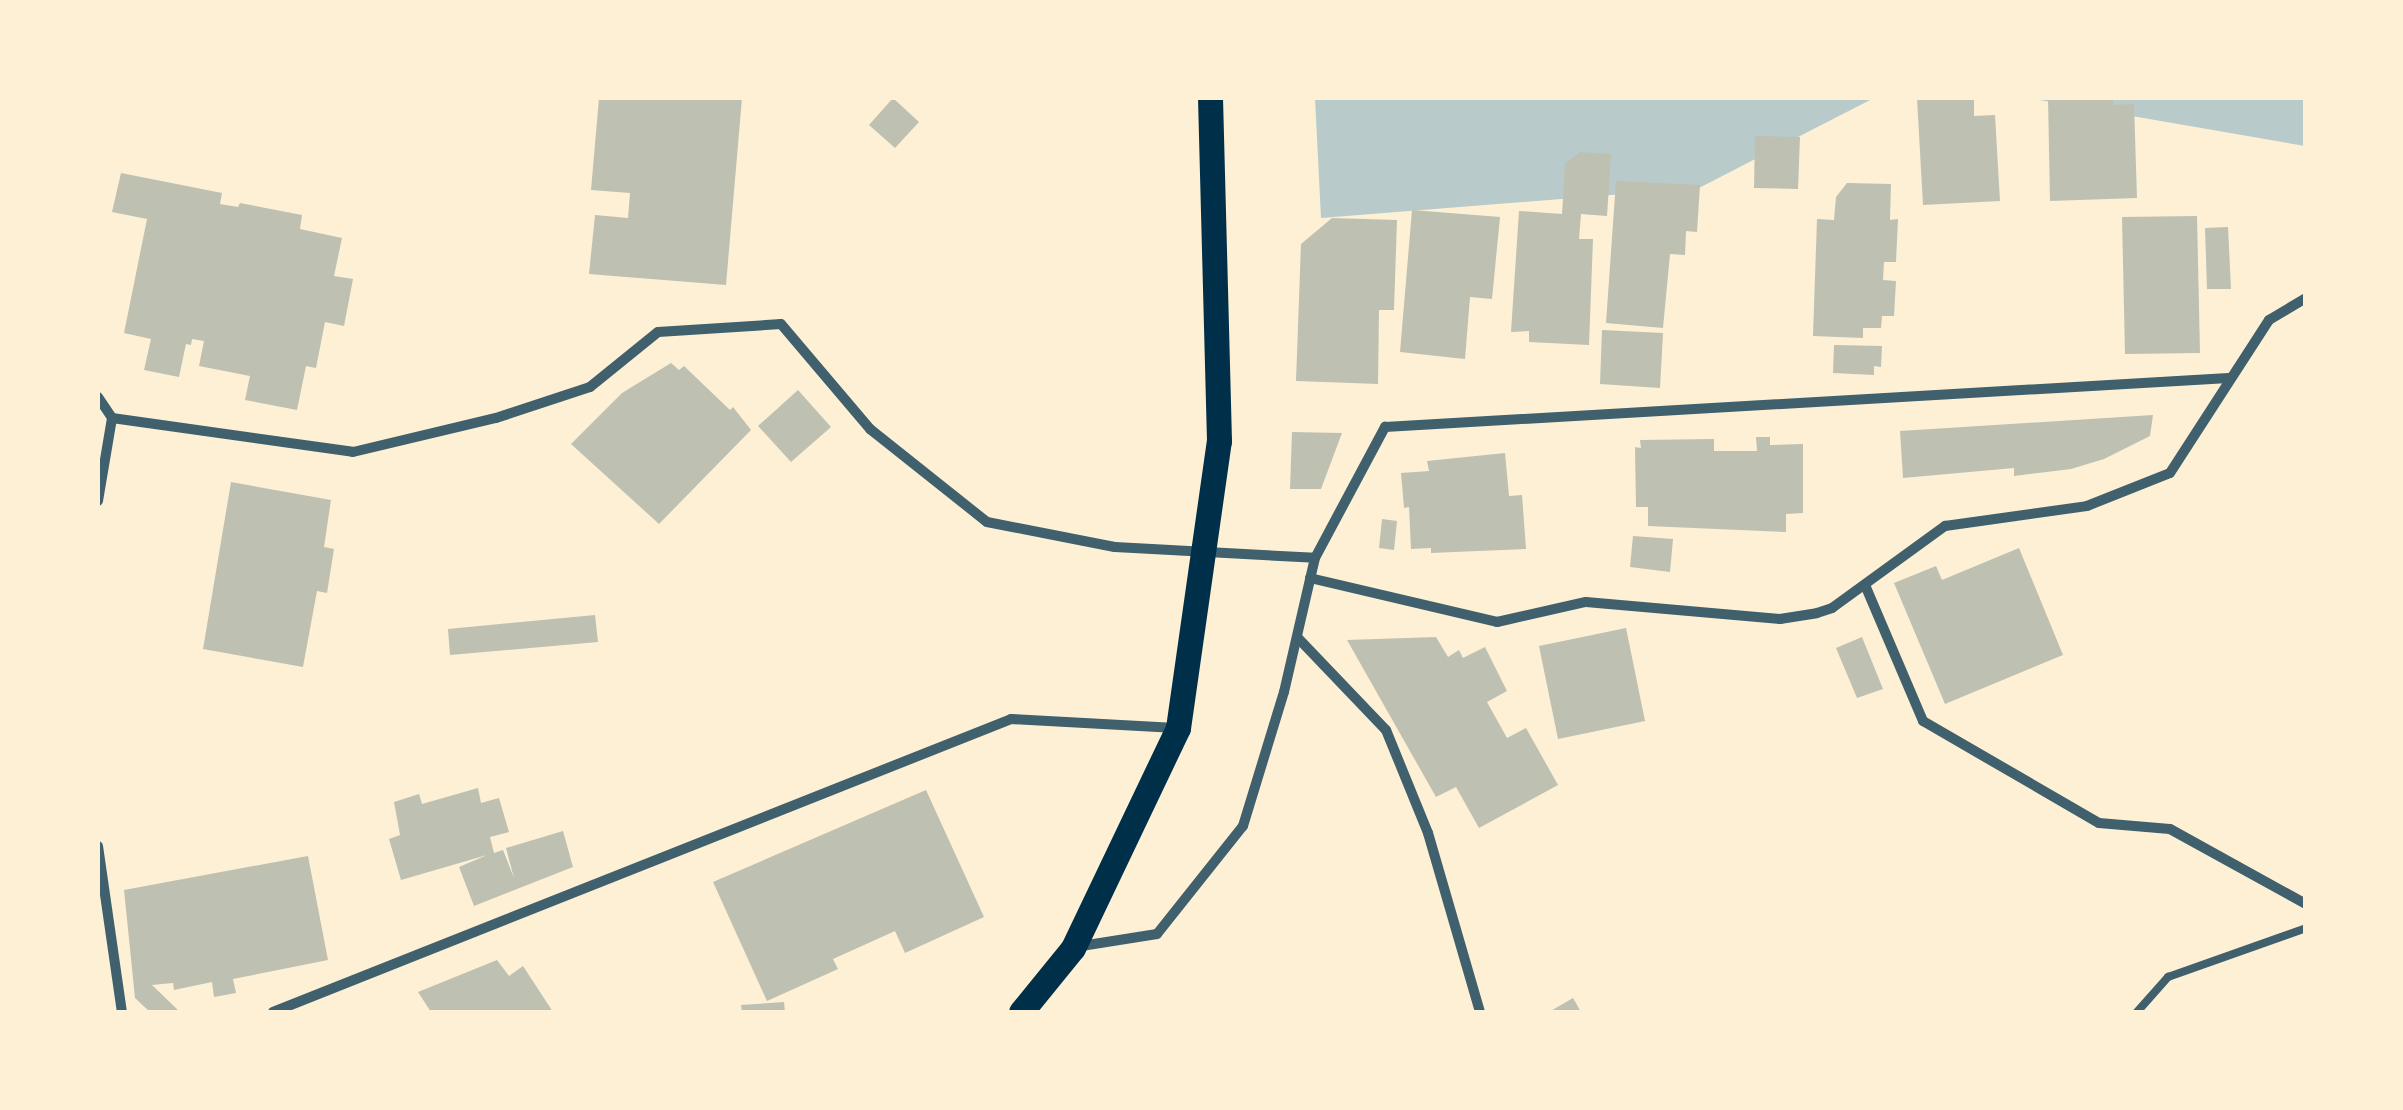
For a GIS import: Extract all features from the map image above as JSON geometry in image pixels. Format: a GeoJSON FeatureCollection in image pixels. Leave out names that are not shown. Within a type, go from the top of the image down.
{"type":"FeatureCollection","features":[{"type":"Feature","properties":{"kind":"main road"},"geometry":{"type":"LineString","coordinates":[[1021,1012],[1073,948],[1178,728],[1219,440],[1210,98]]}},
{"type":"Feature","properties":{"kind":"street"},"geometry":{"type":"LineString","coordinates":[[1310,578],[1497,622],[1586,602],[1780,619],[1832,608],[1945,526],[2087,506],[2170,473],[2270,320],[2306,298]]}},
{"type":"Feature","properties":{"kind":"street"},"geometry":{"type":"LineString","coordinates":[[112,418],[352,452],[496,418],[590,388],[658,332],[781,324],[870,429],[987,522],[1115,546],[1315,558]]}},
{"type":"Feature","properties":{"kind":"street"},"geometry":{"type":"LineString","coordinates":[[1073,948],[1158,934],[1242,826],[1315,558],[1385,426],[2229,378]]}},
{"type":"Feature","properties":{"kind":"street"},"geometry":{"type":"LineString","coordinates":[[98,397],[112,418],[98,501]]}},
{"type":"Feature","properties":{"kind":"street"},"geometry":{"type":"LineString","coordinates":[[1865,584],[1923,721],[2099,822],[2170,829],[2306,904]]}},
{"type":"Feature","properties":{"kind":"street"},"geometry":{"type":"LineString","coordinates":[[1296,637],[1386,730],[1428,833],[1480,1012]]}},
{"type":"Feature","properties":{"kind":"street"},"geometry":{"type":"LineString","coordinates":[[274,1012],[1011,719],[1178,728]]}},
{"type":"Feature","properties":{"kind":"street"},"geometry":{"type":"LineString","coordinates":[[98,846],[122,1012]]}},
{"type":"Feature","properties":{"kind":"lane"},"geometry":{"type":"LineString","coordinates":[[2137,1012],[2168,977],[2306,928]]}},
{"type":"Feature","properties":{"kind":"shaded area"},"geometry":{"type":"Polygon","coordinates":[[[1315,98],[1874,98],[1699,188],[1321,218],[1315,98]]]}},
{"type":"Feature","properties":{"kind":"shaded area"},"geometry":{"type":"Polygon","coordinates":[[[2027,98],[2305,98],[2305,146],[2027,98]]]}},
{"type":"Feature","properties":{"kind":"building"},"geometry":{"type":"Polygon","coordinates":[[[599,98],[742,98],[726,285],[589,274],[595,215],[628,218],[630,193],[591,190],[599,98]]]}},
{"type":"Feature","properties":{"kind":"building"},"geometry":{"type":"Polygon","coordinates":[[[893,98],[919,122],[895,148],[869,125],[893,98]]]}},
{"type":"Feature","properties":{"kind":"building"},"geometry":{"type":"Polygon","coordinates":[[[1917,98],[1974,98],[1974,116],[1995,115],[2000,201],[1923,205],[1917,98]]]}},
{"type":"Feature","properties":{"kind":"building"},"geometry":{"type":"Polygon","coordinates":[[[2048,98],[2113,98],[2113,105],[2134,104],[2137,198],[2050,201],[2048,98]]]}},
{"type":"Feature","properties":{"kind":"building"},"geometry":{"type":"Polygon","coordinates":[[[1755,136],[1800,137],[1798,189],[1754,188],[1755,136]]]}},
{"type":"Feature","properties":{"kind":"building"},"geometry":{"type":"Polygon","coordinates":[[[1580,152],[1611,154],[1607,216],[1581,214],[1579,239],[1593,239],[1589,345],[1529,342],[1529,331],[1511,332],[1519,211],[1562,214],[1565,164],[1580,152]]]}},
{"type":"Feature","properties":{"kind":"building"},"geometry":{"type":"Polygon","coordinates":[[[121,173],[222,193],[220,204],[238,207],[240,203],[302,215],[300,229],[342,238],[334,276],[353,279],[344,326],[325,322],[316,368],[306,366],[297,410],[245,400],[250,376],[199,366],[204,341],[192,339],[191,345],[186,344],[179,377],[144,370],[151,339],[124,333],[147,219],[112,212],[121,173]]]}},
{"type":"Feature","properties":{"kind":"building"},"geometry":{"type":"Polygon","coordinates":[[[1616,181],[1700,185],[1697,232],[1686,231],[1685,255],[1670,254],[1663,328],[1606,323],[1616,181]]]}},
{"type":"Feature","properties":{"kind":"building"},"geometry":{"type":"Polygon","coordinates":[[[1847,183],[1891,184],[1890,220],[1898,219],[1896,262],[1884,262],[1883,280],[1896,281],[1894,316],[1882,316],[1881,328],[1863,328],[1863,338],[1813,336],[1817,219],[1834,220],[1836,197],[1847,183]]]}},
{"type":"Feature","properties":{"kind":"building"},"geometry":{"type":"Polygon","coordinates":[[[1412,210],[1500,217],[1492,299],[1470,297],[1465,359],[1400,352],[1412,210]]]}},
{"type":"Feature","properties":{"kind":"building"},"geometry":{"type":"Polygon","coordinates":[[[2197,216],[2200,353],[2125,354],[2122,217],[2197,216]]]}},
{"type":"Feature","properties":{"kind":"building"},"geometry":{"type":"Polygon","coordinates":[[[1332,218],[1397,220],[1394,310],[1379,310],[1378,384],[1296,381],[1301,244],[1332,218]]]}},
{"type":"Feature","properties":{"kind":"building"},"geometry":{"type":"Polygon","coordinates":[[[2228,227],[2231,289],[2207,289],[2205,228],[2228,227]]]}},
{"type":"Feature","properties":{"kind":"building"},"geometry":{"type":"Polygon","coordinates":[[[1602,330],[1663,333],[1660,388],[1600,384],[1602,330]]]}},
{"type":"Feature","properties":{"kind":"building"},"geometry":{"type":"Polygon","coordinates":[[[1834,345],[1882,346],[1881,367],[1874,366],[1874,375],[1833,373],[1834,345]]]}},
{"type":"Feature","properties":{"kind":"building"},"geometry":{"type":"Polygon","coordinates":[[[671,363],[679,370],[684,366],[730,410],[733,407],[751,430],[659,524],[571,444],[622,393],[671,363]]]}},
{"type":"Feature","properties":{"kind":"building"},"geometry":{"type":"Polygon","coordinates":[[[798,390],[831,427],[791,462],[758,426],[798,390]]]}},
{"type":"Feature","properties":{"kind":"building"},"geometry":{"type":"Polygon","coordinates":[[[2153,415],[2150,436],[2104,459],[2071,469],[2014,476],[2014,468],[1903,478],[1900,431],[2153,415]]]}},
{"type":"Feature","properties":{"kind":"building"},"geometry":{"type":"Polygon","coordinates":[[[1292,432],[1342,433],[1321,489],[1290,489],[1292,432]]]}},
{"type":"Feature","properties":{"kind":"building"},"geometry":{"type":"Polygon","coordinates":[[[1756,437],[1770,437],[1770,445],[1803,444],[1803,513],[1786,514],[1786,532],[1648,526],[1648,507],[1636,507],[1635,447],[1641,448],[1640,440],[1714,439],[1714,451],[1757,451],[1756,437]]]}},
{"type":"Feature","properties":{"kind":"building"},"geometry":{"type":"Polygon","coordinates":[[[1505,453],[1509,496],[1522,495],[1526,549],[1431,553],[1431,548],[1411,549],[1409,507],[1404,508],[1401,473],[1429,471],[1427,461],[1505,453]]]}},
{"type":"Feature","properties":{"kind":"building"},"geometry":{"type":"Polygon","coordinates":[[[231,482],[331,500],[324,547],[334,549],[327,593],[317,591],[303,667],[203,649],[231,482]]]}},
{"type":"Feature","properties":{"kind":"building"},"geometry":{"type":"Polygon","coordinates":[[[1382,519],[1397,521],[1394,550],[1379,548],[1382,519]]]}},
{"type":"Feature","properties":{"kind":"building"},"geometry":{"type":"Polygon","coordinates":[[[1633,536],[1673,539],[1670,572],[1630,567],[1633,536]]]}},
{"type":"Feature","properties":{"kind":"building"},"geometry":{"type":"Polygon","coordinates":[[[2019,548],[2063,655],[1945,704],[1894,583],[1936,566],[1942,580],[2019,548]]]}},
{"type":"Feature","properties":{"kind":"building"},"geometry":{"type":"Polygon","coordinates":[[[595,615],[598,642],[450,655],[448,629],[595,615]]]}},
{"type":"Feature","properties":{"kind":"building"},"geometry":{"type":"Polygon","coordinates":[[[1626,628],[1645,721],[1558,739],[1539,646],[1626,628]]]}},
{"type":"Feature","properties":{"kind":"building"},"geometry":{"type":"Polygon","coordinates":[[[1436,637],[1448,657],[1459,650],[1463,658],[1485,647],[1507,691],[1487,702],[1507,738],[1526,728],[1558,785],[1479,828],[1456,787],[1436,797],[1347,640],[1436,637]]]}},
{"type":"Feature","properties":{"kind":"building"},"geometry":{"type":"Polygon","coordinates":[[[1862,637],[1883,689],[1857,698],[1836,648],[1862,637]]]}},
{"type":"Feature","properties":{"kind":"building"},"geometry":{"type":"Polygon","coordinates":[[[478,788],[481,803],[499,798],[509,832],[490,837],[494,853],[503,850],[514,878],[506,848],[563,831],[573,867],[474,906],[459,867],[487,855],[401,880],[389,839],[400,835],[394,802],[419,794],[422,804],[478,788]]]}},
{"type":"Feature","properties":{"kind":"building"},"geometry":{"type":"Polygon","coordinates":[[[926,790],[984,917],[905,953],[895,931],[833,959],[838,969],[767,1001],[713,882],[926,790]]]}},
{"type":"Feature","properties":{"kind":"building"},"geometry":{"type":"Polygon","coordinates":[[[308,856],[328,960],[233,979],[236,993],[214,997],[212,982],[174,990],[173,983],[152,985],[180,1012],[150,1012],[135,998],[124,890],[308,856]]]}},
{"type":"Feature","properties":{"kind":"building"},"geometry":{"type":"Polygon","coordinates":[[[497,960],[509,976],[523,966],[553,1012],[431,1012],[418,992],[497,960]]]}},
{"type":"Feature","properties":{"kind":"building"},"geometry":{"type":"Polygon","coordinates":[[[1573,998],[1581,1012],[1549,1012],[1573,998]]]}},
{"type":"Feature","properties":{"kind":"building"},"geometry":{"type":"Polygon","coordinates":[[[784,1002],[785,1012],[742,1012],[741,1005],[784,1002]]]}}]}
